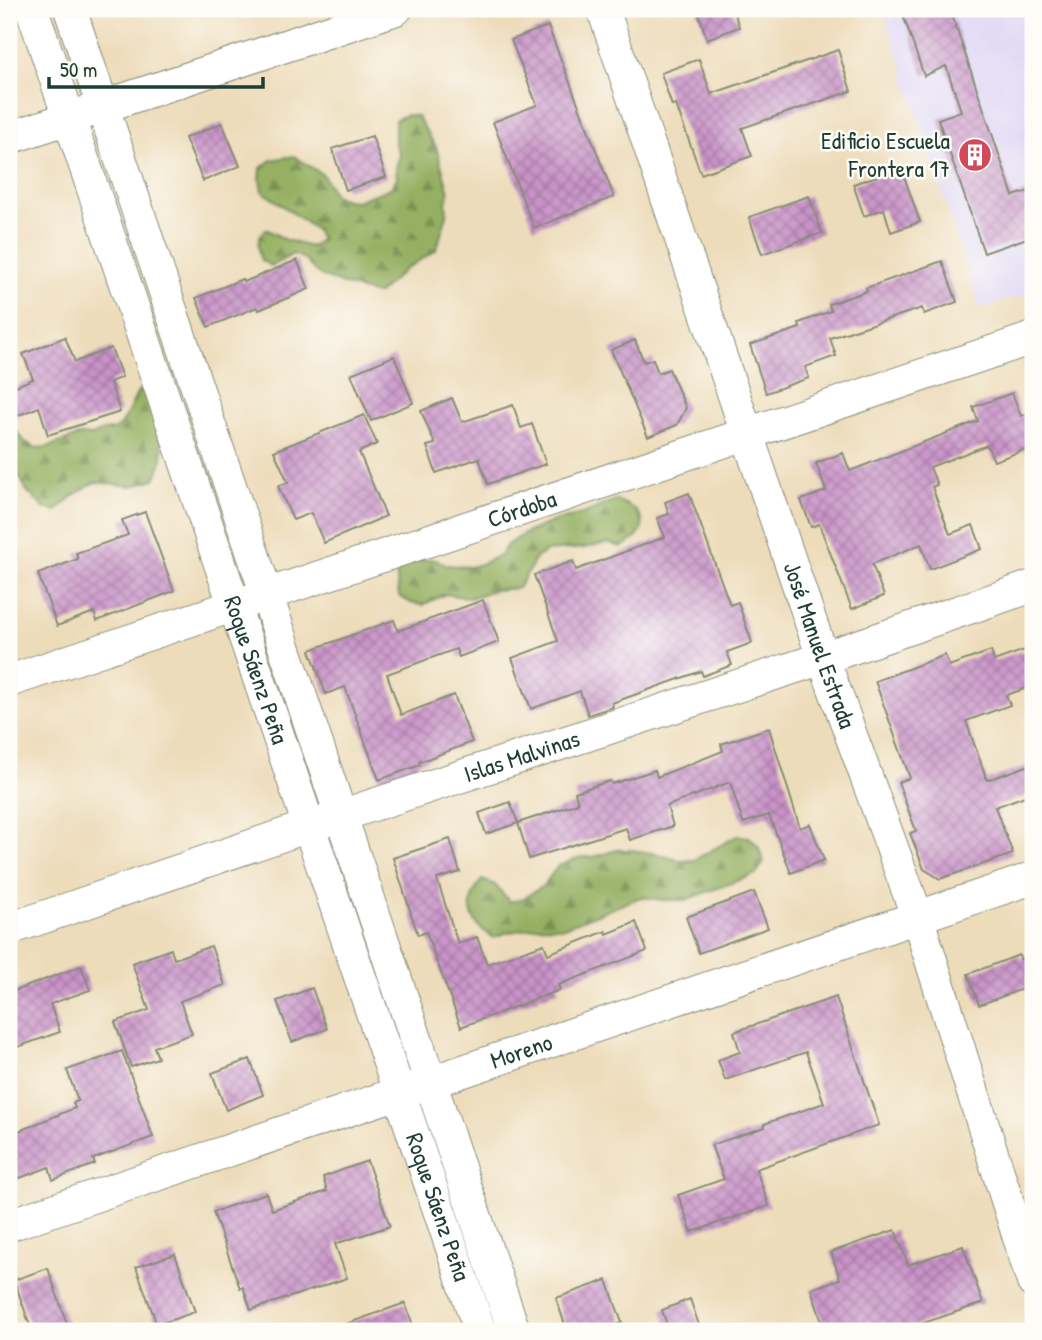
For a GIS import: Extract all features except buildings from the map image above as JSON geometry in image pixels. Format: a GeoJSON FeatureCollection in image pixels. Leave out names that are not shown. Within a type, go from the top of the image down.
{"type":"FeatureCollection","features":[{"type":"Feature","properties":{"kind":"street","name":"Roque Sáenz Peña"},"geometry":{"type":"LineString","coordinates":[[32,9],[480,1331]]}},
{"type":"Feature","properties":{"kind":"street","name":"Roque Sáenz Peña"},"geometry":{"type":"LineString","coordinates":[[70,9],[514,1331]]}},
{"type":"Feature","properties":{"kind":"street"},"geometry":{"type":"LineString","coordinates":[[9,138],[396,9]]}},
{"type":"Feature","properties":{"kind":"street","name":"José Manuel Estrada"},"geometry":{"type":"LineString","coordinates":[[603,9],[823,659],[917,916],[1033,1282]]}},
{"type":"Feature","properties":{"kind":"street","name":"Córdoba"},"geometry":{"type":"LineString","coordinates":[[9,681],[1033,338]]}},
{"type":"Feature","properties":{"kind":"street","name":"Islas Malvinas"},"geometry":{"type":"LineString","coordinates":[[9,929],[309,826],[823,659],[1033,586]]}},
{"type":"Feature","properties":{"kind":"street","name":"Moreno"},"geometry":{"type":"LineString","coordinates":[[9,1225],[1033,878]]}},
{"type":"Feature","properties":{"kind":"shaded area"},"geometry":{"type":"Polygon","coordinates":[[[883,9],[1033,9],[1033,292],[980,308],[883,9]]]}},
{"type":"Feature","properties":{"kind":"green space"},"geometry":{"type":"Polygon","coordinates":[[[406,115],[417,116],[436,147],[449,192],[447,215],[436,250],[404,270],[378,294],[324,277],[306,261],[293,254],[271,266],[261,260],[258,243],[266,229],[286,240],[312,247],[321,239],[315,229],[262,191],[261,168],[271,160],[294,156],[323,175],[334,195],[356,201],[391,188],[397,178],[396,166],[400,155],[395,144],[395,120],[406,115]]]}},
{"type":"Feature","properties":{"kind":"green space"},"geometry":{"type":"Polygon","coordinates":[[[150,389],[163,446],[160,468],[155,479],[132,486],[95,482],[56,511],[44,508],[27,491],[9,457],[9,432],[18,433],[25,442],[36,448],[48,447],[81,435],[92,436],[114,430],[123,422],[139,390],[150,389]]]}},
{"type":"Feature","properties":{"kind":"green space"},"geometry":{"type":"Polygon","coordinates":[[[615,500],[634,509],[642,522],[638,535],[621,547],[609,543],[547,551],[537,557],[518,588],[494,590],[470,598],[445,594],[423,605],[411,603],[399,596],[396,573],[411,561],[435,559],[446,565],[470,567],[481,564],[501,555],[507,545],[526,533],[615,500]]]}},
{"type":"Feature","properties":{"kind":"green space"},"geometry":{"type":"Polygon","coordinates":[[[737,836],[749,837],[758,846],[764,862],[756,874],[685,900],[641,897],[564,927],[540,926],[494,938],[474,920],[472,897],[482,880],[494,884],[510,902],[522,899],[543,886],[558,866],[581,857],[631,850],[682,861],[694,860],[737,836]]]}},
{"type":"Feature","properties":{"kind":"place","name":"Edificio Escuela Frontera 17"},"geometry":{"type":"Point","coordinates":[975,155]}}]}
